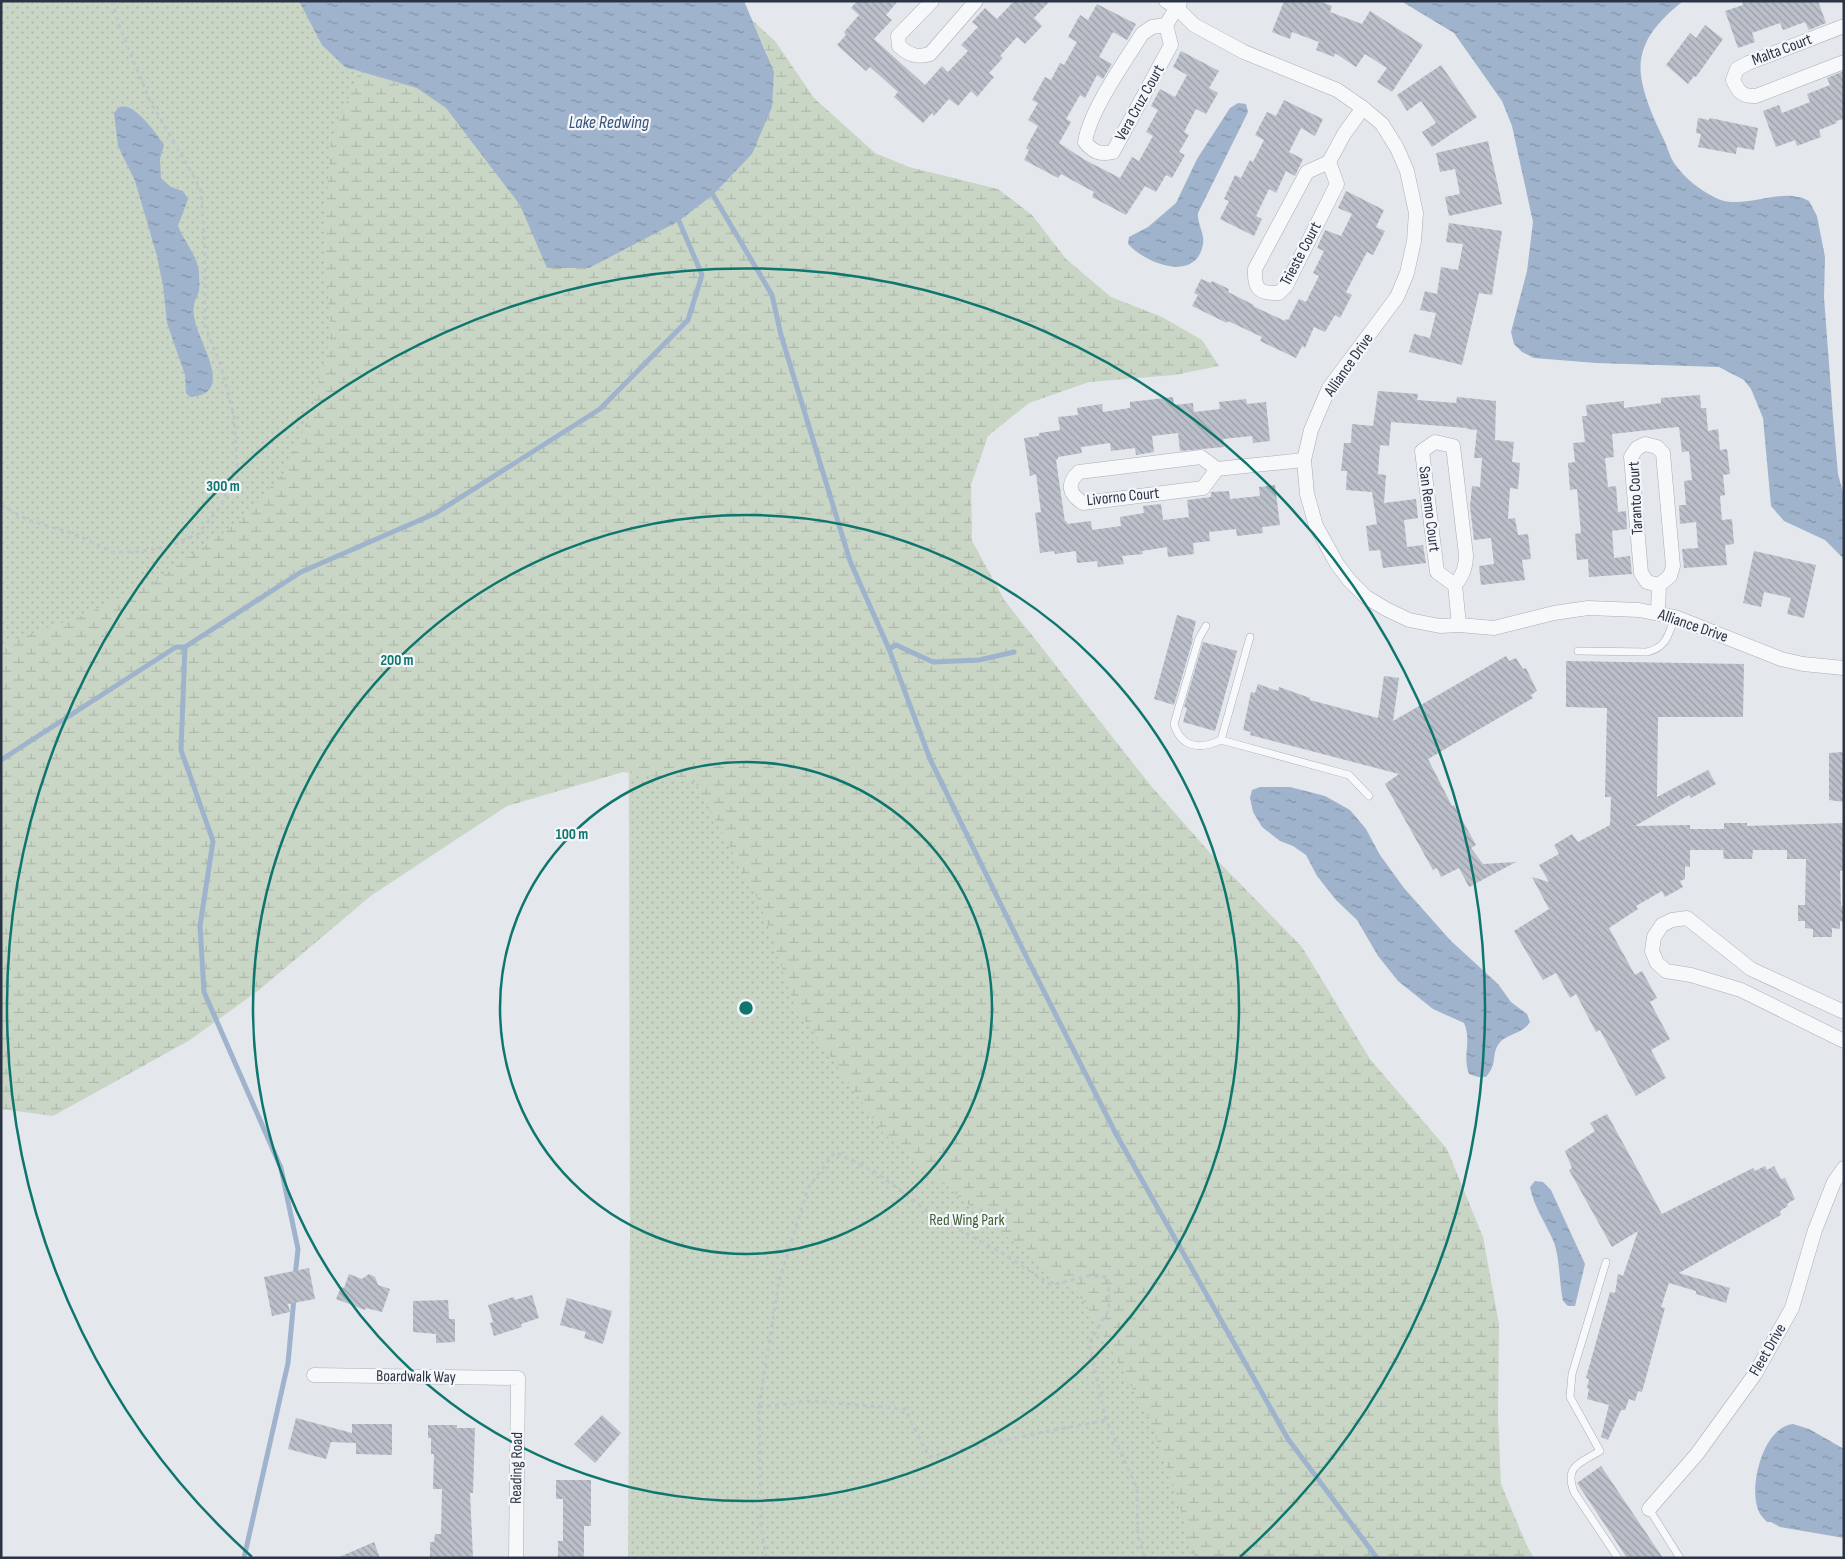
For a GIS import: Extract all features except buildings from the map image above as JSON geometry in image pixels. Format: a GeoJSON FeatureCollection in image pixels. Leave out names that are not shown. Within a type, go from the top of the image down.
{"type":"FeatureCollection","features":[{"type":"Feature","properties":{"kind":"street"},"geometry":{"type":"LineString","coordinates":[[932,1],[898,36],[899,46],[906,52],[919,57],[930,54],[976,1]]}},
{"type":"Feature","properties":{"kind":"street"},"geometry":{"type":"LineString","coordinates":[[1166,25],[1174,3]]}},
{"type":"Feature","properties":{"kind":"street","name":"Alliance Drive"},"geometry":{"type":"LineString","coordinates":[[1174,3],[1194,25],[1244,52],[1338,90],[1363,108],[1382,124],[1397,148],[1407,171],[1416,213],[1414,241],[1407,273],[1397,297],[1329,388],[1311,430],[1304,460],[1308,494],[1316,526],[1336,564],[1366,597],[1409,620],[1440,626],[1459,625],[1494,628],[1588,608],[1658,612],[1675,617],[1781,660],[1844,668]]}},
{"type":"Feature","properties":{"kind":"street","name":"Vera Cruz Court"},"geometry":{"type":"LineString","coordinates":[[1166,25],[1171,45],[1113,152],[1103,154],[1092,150],[1085,142],[1087,129],[1096,110],[1142,34],[1152,27],[1166,25]]}},
{"type":"Feature","properties":{"kind":"street","name":"Malta Court"},"geometry":{"type":"LineString","coordinates":[[1844,26],[1748,63],[1737,69],[1733,80],[1738,92],[1748,97],[1756,96],[1844,62]]}},
{"type":"Feature","properties":{"kind":"street"},"geometry":{"type":"LineString","coordinates":[[1329,162],[1344,134],[1363,108]]}},
{"type":"Feature","properties":{"kind":"street","name":"Trieste Court"},"geometry":{"type":"LineString","coordinates":[[1329,162],[1338,184],[1286,286],[1279,293],[1260,290],[1254,282],[1255,269],[1307,172],[1329,162]]}},
{"type":"Feature","properties":{"kind":"street","name":"San Remo Court"},"geometry":{"type":"LineString","coordinates":[[1435,442],[1453,446],[1466,555],[1466,566],[1462,577],[1455,585],[1437,572],[1422,451],[1435,442]]}},
{"type":"Feature","properties":{"kind":"street","name":"Taranto Court"},"geometry":{"type":"LineString","coordinates":[[1645,444],[1657,447],[1663,453],[1673,566],[1670,576],[1659,585],[1647,582],[1641,574],[1630,457],[1637,448],[1645,444]]}},
{"type":"Feature","properties":{"kind":"street","name":"Livorno Court"},"geometry":{"type":"LineString","coordinates":[[1201,457],[1217,469],[1203,488],[1083,503],[1074,498],[1071,490],[1072,479],[1079,472],[1201,457]]}},
{"type":"Feature","properties":{"kind":"street"},"geometry":{"type":"LineString","coordinates":[[1217,469],[1304,460]]}},
{"type":"Feature","properties":{"kind":"street"},"geometry":{"type":"LineString","coordinates":[[1455,585],[1459,625]]}},
{"type":"Feature","properties":{"kind":"street"},"geometry":{"type":"LineString","coordinates":[[1658,612],[1659,585]]}},
{"type":"Feature","properties":{"kind":"street"},"geometry":{"type":"LineString","coordinates":[[1844,1012],[1751,969],[1687,918],[1672,920],[1662,925],[1654,937],[1652,952],[1657,963],[1666,971],[1691,975],[1741,990],[1844,1041]]}},
{"type":"Feature","properties":{"kind":"street","name":"Fleet Drive"},"geometry":{"type":"LineString","coordinates":[[1649,1509],[1697,1454],[1755,1374],[1792,1308],[1815,1230],[1834,1182],[1844,1168]]}},
{"type":"Feature","properties":{"kind":"street","name":"Boardwalk Way"},"geometry":{"type":"LineString","coordinates":[[314,1375],[518,1378]]}},
{"type":"Feature","properties":{"kind":"street","name":"Reading Road"},"geometry":{"type":"LineString","coordinates":[[516,1558],[518,1378]]}},
{"type":"Feature","properties":{"kind":"lane"},"geometry":{"type":"LineString","coordinates":[[1578,651],[1647,652],[1657,650],[1664,644],[1675,617]]}},
{"type":"Feature","properties":{"kind":"lane"},"geometry":{"type":"LineString","coordinates":[[1206,626],[1199,638],[1174,724],[1184,740],[1194,746],[1210,746],[1221,740],[1349,775],[1369,796]]}},
{"type":"Feature","properties":{"kind":"lane"},"geometry":{"type":"LineString","coordinates":[[1221,740],[1250,637]]}},
{"type":"Feature","properties":{"kind":"lane"},"geometry":{"type":"LineString","coordinates":[[1606,1262],[1572,1374],[1570,1397],[1600,1451],[1574,1466],[1571,1471],[1570,1481],[1574,1492],[1618,1558]]}},
{"type":"Feature","properties":{"kind":"lane"},"geometry":{"type":"LineString","coordinates":[[1649,1509],[1680,1558]]}},
{"type":"Feature","properties":{"kind":"path"},"geometry":{"type":"LineString","coordinates":[[1,505],[28,520],[72,533],[113,552],[136,552],[167,547],[198,534],[220,506],[237,467],[234,416],[221,366],[205,326],[204,251],[200,191],[193,175],[150,101],[120,28],[112,1]]}},
{"type":"Feature","properties":{"kind":"path"},"geometry":{"type":"LineString","coordinates":[[766,1558],[761,1524],[760,1407],[779,1281],[808,1188],[835,1152],[877,1173],[931,1214],[1002,1253],[1051,1285],[1088,1276],[1108,1277],[1109,1309],[1089,1344],[1106,1420],[1137,1488],[1138,1534],[1145,1558]]}},
{"type":"Feature","properties":{"kind":"path"},"geometry":{"type":"LineString","coordinates":[[760,1407],[812,1401],[905,1409],[929,1457],[1106,1420]]}},
{"type":"Feature","properties":{"kind":"green space","name":"Red Wing Park"},"geometry":{"type":"Polygon","coordinates":[[[1,1],[467,1],[1406,1558],[628,1558],[630,1235],[628,462],[1,983],[1,1]]]}},
{"type":"Feature","properties":{"kind":"green space"},"geometry":{"type":"Polygon","coordinates":[[[752,20],[775,41],[814,98],[875,153],[909,167],[998,189],[1032,215],[1066,259],[1111,297],[1162,317],[1202,340],[1219,366],[1174,375],[1089,382],[1029,403],[988,436],[971,485],[972,541],[1005,601],[1151,786],[1212,855],[1302,947],[1370,1059],[1447,1149],[1483,1237],[1499,1324],[1498,1418],[1501,1484],[1527,1546],[1534,1558],[1195,1558],[1187,1528],[1150,1420],[1084,1301],[883,1133],[794,1004],[760,903],[695,782],[623,772],[507,806],[372,895],[259,990],[190,1040],[53,1116],[1,1109],[1,645],[86,614],[154,582],[234,525],[285,472],[310,415],[331,335],[324,239],[331,140],[359,72],[417,88],[446,108],[520,205],[547,268],[679,221],[713,195],[752,154],[767,54],[752,20]]]}},
{"type":"Feature","properties":{"kind":"water","name":"Lake Redwing"},"geometry":{"type":"Polygon","coordinates":[[[299,1],[744,1],[774,72],[772,107],[752,154],[713,195],[679,221],[589,268],[547,268],[520,205],[446,108],[417,88],[345,67],[322,45],[299,1]]]}},
{"type":"Feature","properties":{"kind":"water"},"geometry":{"type":"Polygon","coordinates":[[[1401,1],[1683,1],[1653,31],[1644,47],[1641,65],[1643,88],[1647,100],[1674,163],[1694,184],[1718,199],[1738,202],[1779,196],[1799,197],[1809,201],[1817,216],[1825,257],[1824,297],[1833,417],[1838,474],[1844,496],[1844,559],[1825,540],[1784,521],[1771,506],[1763,418],[1751,389],[1744,380],[1719,367],[1596,363],[1534,358],[1522,352],[1514,344],[1511,332],[1527,271],[1533,222],[1512,126],[1502,101],[1454,33],[1401,1]]]}},
{"type":"Feature","properties":{"kind":"water"},"geometry":{"type":"Polygon","coordinates":[[[1238,103],[1246,104],[1248,112],[1198,213],[1203,244],[1198,256],[1191,264],[1181,267],[1157,263],[1146,258],[1128,244],[1129,237],[1148,227],[1176,203],[1197,159],[1230,108],[1238,103]]]}},
{"type":"Feature","properties":{"kind":"water"},"geometry":{"type":"Polygon","coordinates":[[[119,107],[127,107],[137,112],[157,135],[164,145],[160,159],[161,178],[171,187],[183,191],[188,199],[178,226],[196,260],[199,272],[199,289],[194,304],[194,316],[211,366],[213,378],[211,387],[204,394],[190,397],[186,393],[185,375],[167,323],[163,286],[157,256],[135,181],[118,146],[114,113],[119,107]]]}},
{"type":"Feature","properties":{"kind":"water"},"geometry":{"type":"Polygon","coordinates":[[[1260,787],[1290,787],[1325,796],[1350,810],[1366,829],[1380,855],[1404,888],[1451,941],[1498,984],[1511,1002],[1527,1014],[1530,1022],[1526,1027],[1505,1038],[1498,1045],[1492,1068],[1486,1077],[1469,1074],[1466,1061],[1467,1036],[1464,1023],[1433,1009],[1398,981],[1378,956],[1357,920],[1336,900],[1317,876],[1306,855],[1293,846],[1280,841],[1262,827],[1253,812],[1250,798],[1252,790],[1260,787]]]}},
{"type":"Feature","properties":{"kind":"water"},"geometry":{"type":"Polygon","coordinates":[[[1535,1181],[1543,1182],[1551,1190],[1585,1264],[1575,1306],[1568,1306],[1563,1301],[1555,1246],[1537,1208],[1530,1187],[1535,1181]]]}},
{"type":"Feature","properties":{"kind":"water"},"geometry":{"type":"Polygon","coordinates":[[[1793,1424],[1809,1429],[1844,1449],[1844,1538],[1780,1527],[1767,1522],[1758,1510],[1755,1496],[1758,1470],[1762,1457],[1774,1435],[1783,1427],[1793,1424]]]}},
{"type":"Feature","properties":{"kind":"waterway"},"geometry":{"type":"LineString","coordinates":[[713,195],[772,295],[781,335],[850,561],[889,649],[930,759],[1024,952],[1116,1134],[1288,1439],[1377,1558]]}},
{"type":"Feature","properties":{"kind":"waterway"},"geometry":{"type":"LineString","coordinates":[[1,760],[176,647],[185,647],[301,572],[436,513],[600,409],[688,320],[702,275],[679,221]]}},
{"type":"Feature","properties":{"kind":"waterway"},"geometry":{"type":"LineString","coordinates":[[889,649],[896,645],[933,662],[979,660],[1014,652]]}},
{"type":"Feature","properties":{"kind":"waterway"},"geometry":{"type":"LineString","coordinates":[[185,647],[181,750],[213,841],[200,926],[204,992],[281,1168],[298,1249],[295,1277]]}},
{"type":"Feature","properties":{"kind":"waterway"},"geometry":{"type":"LineString","coordinates":[[244,1558],[288,1363],[294,1298]]}}]}
